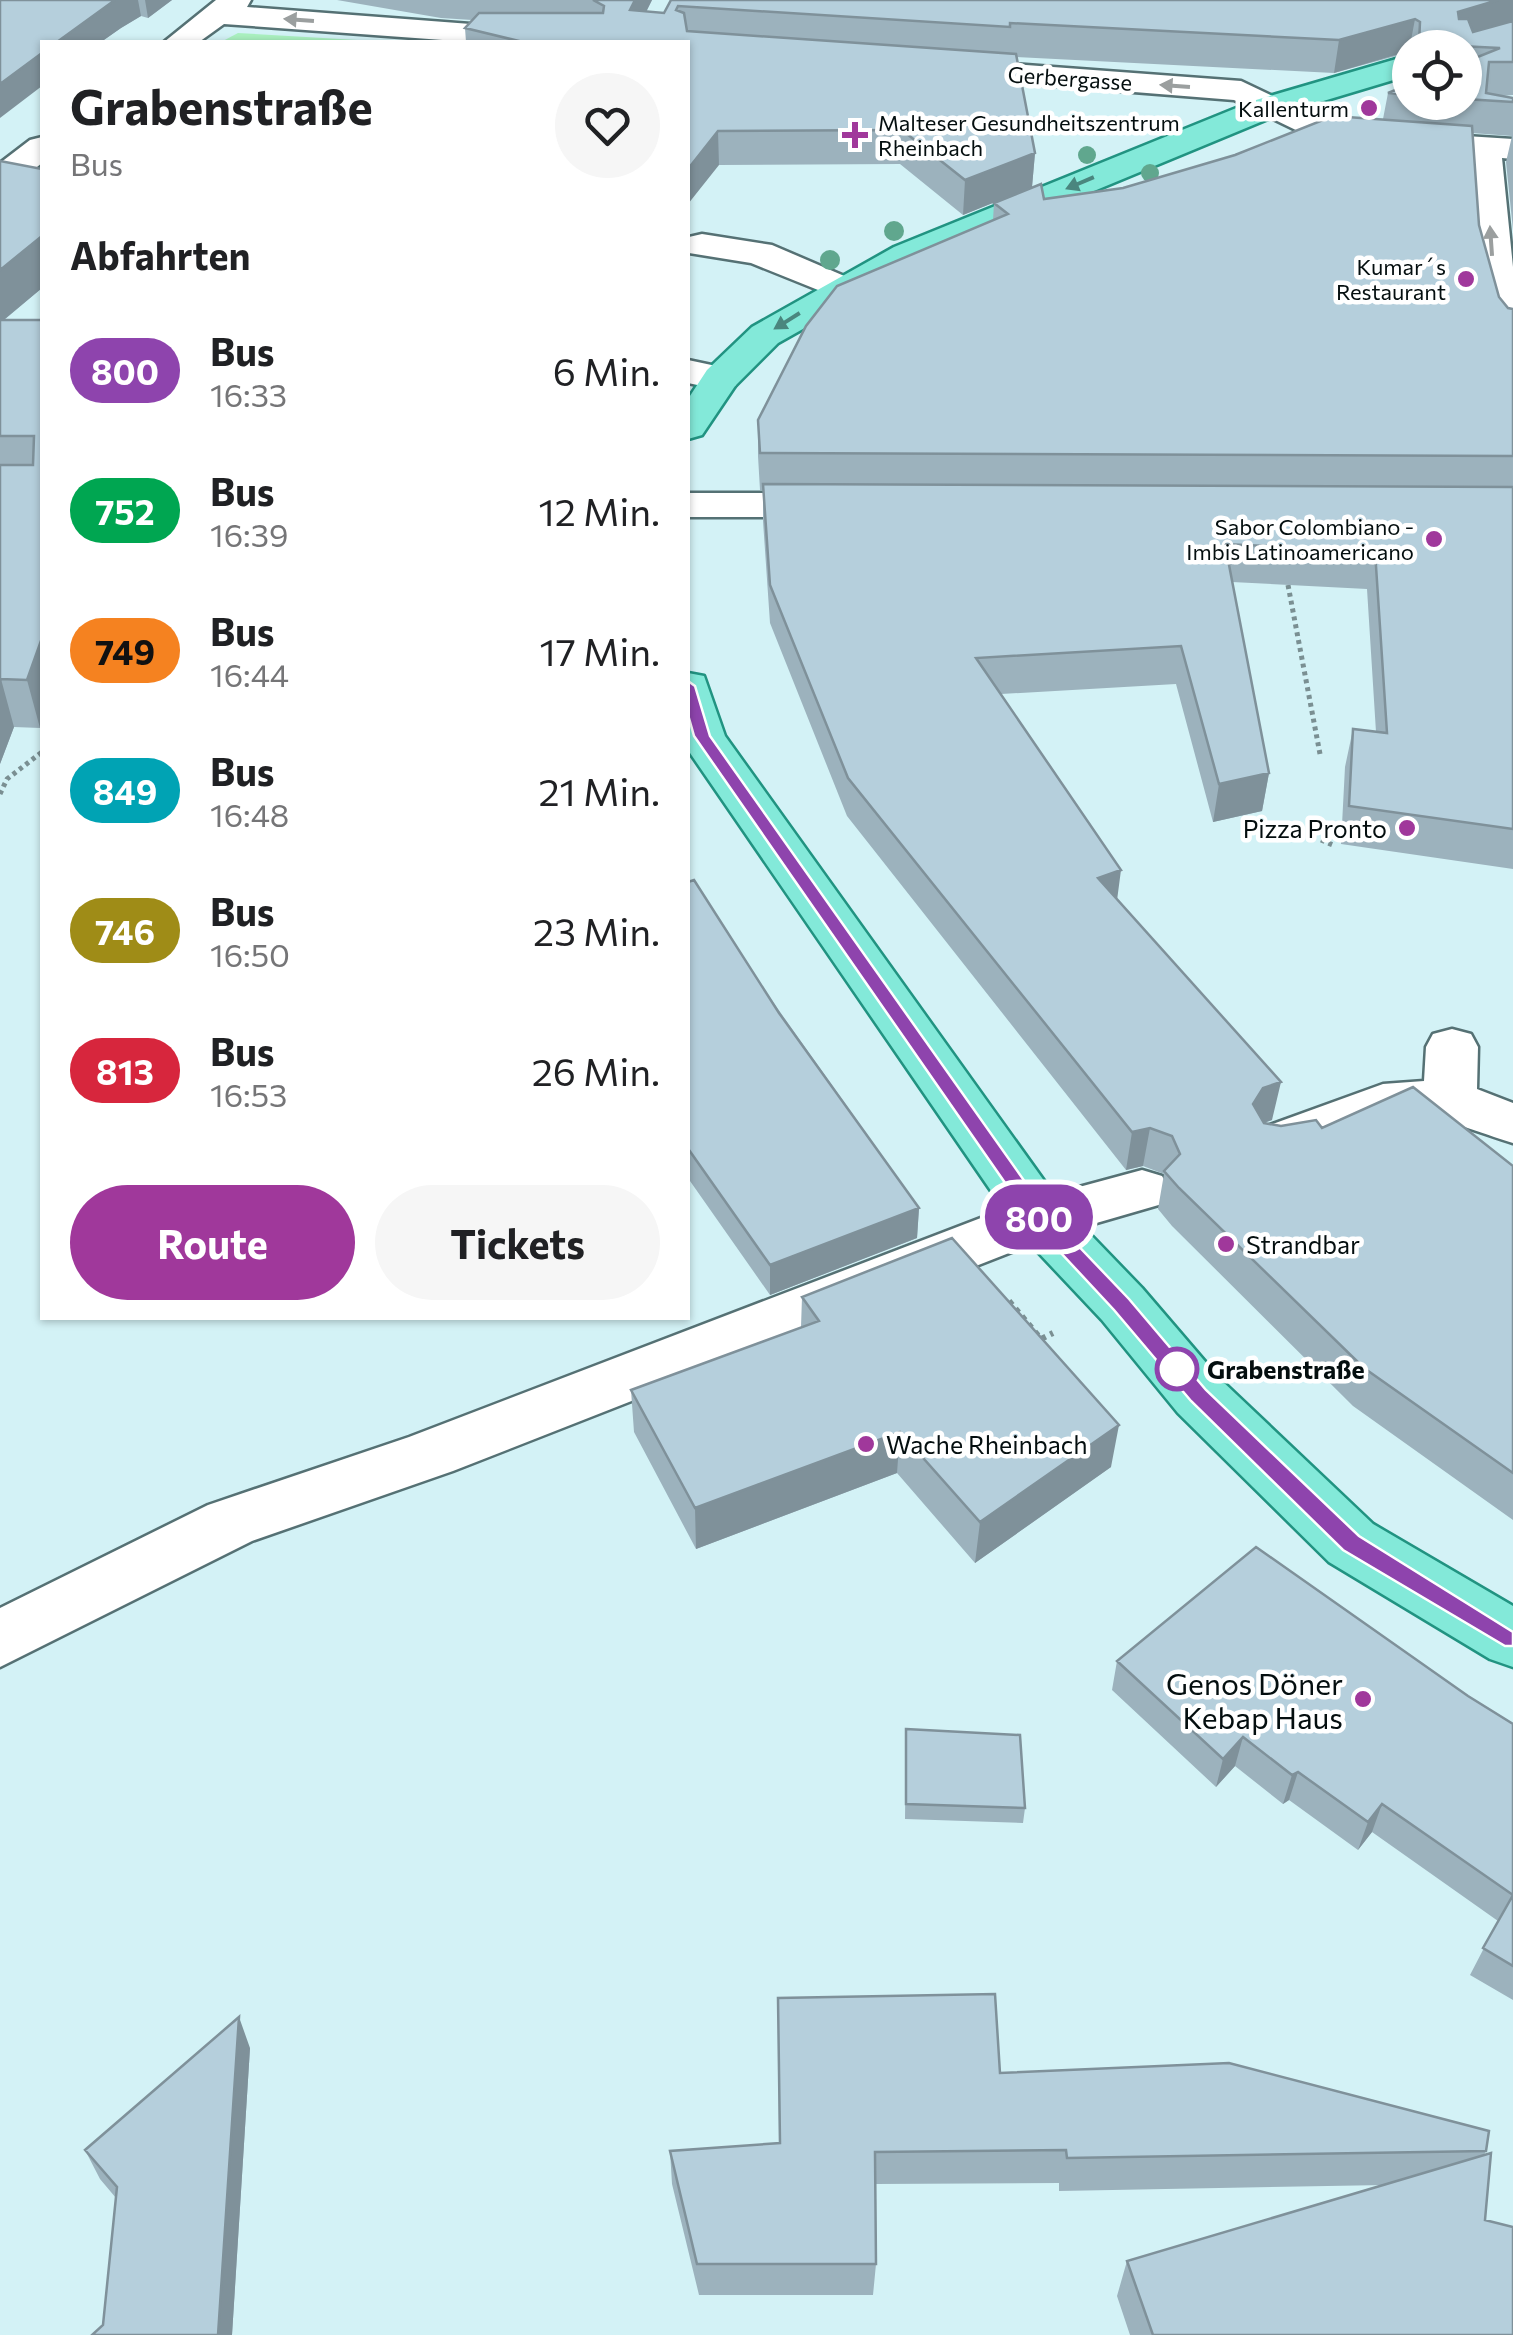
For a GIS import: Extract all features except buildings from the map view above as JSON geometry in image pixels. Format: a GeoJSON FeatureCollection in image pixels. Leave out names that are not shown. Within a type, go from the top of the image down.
{"type":"FeatureCollection","features":[{"type":"Feature","properties":{"kind":"main road"},"geometry":{"type":"LineString","coordinates":[[690,421],[704,375],[765,335],[908,255],[1268,107],[1392,70]]}},
{"type":"Feature","properties":{"kind":"main road"},"geometry":{"type":"LineString","coordinates":[[690,693],[702,736],[1040,1218],[1122,1304],[1199,1396],[1351,1543],[1513,1639]]}},
{"type":"Feature","properties":{"kind":"street"},"geometry":{"type":"LineString","coordinates":[[183,40],[227,7],[567,40]]}},
{"type":"Feature","properties":{"kind":"street","name":"Gerbergasse"},"geometry":{"type":"LineString","coordinates":[[915,66],[1241,91],[1268,107]]}},
{"type":"Feature","properties":{"kind":"street"},"geometry":{"type":"LineString","coordinates":[[1268,107],[1333,138],[1499,148],[1493,260],[1513,332]]}},
{"type":"Feature","properties":{"kind":"street"},"geometry":{"type":"LineString","coordinates":[[0,180],[39,153]]}},
{"type":"Feature","properties":{"kind":"street"},"geometry":{"type":"LineString","coordinates":[[702,245],[759,253],[844,290]]}},
{"type":"Feature","properties":{"kind":"street"},"geometry":{"type":"LineString","coordinates":[[690,504],[880,505]]}},
{"type":"Feature","properties":{"kind":"street"},"geometry":{"type":"LineString","coordinates":[[1275,1144],[1451,1073],[1513,1124]]}},
{"type":"Feature","properties":{"kind":"street"},"geometry":{"type":"LineString","coordinates":[[0,1640],[230,1523],[431,1454],[1040,1218],[1142,1190]]}},
{"type":"Feature","properties":{"kind":"path"},"geometry":{"type":"LineString","coordinates":[[1288,585],[1320,754]]}},
{"type":"Feature","properties":{"kind":"path"},"geometry":{"type":"LineString","coordinates":[[0,794],[7,779],[40,754]]}},
{"type":"Feature","properties":{"kind":"path"},"geometry":{"type":"LineString","coordinates":[[1321,840],[1333,845]]}},
{"type":"Feature","properties":{"kind":"green space"},"geometry":{"type":"Polygon","coordinates":[[[238,33],[358,40],[225,40],[238,33]]]}},
{"type":"Feature","properties":{"kind":"bus line","name":"800"},"geometry":{"type":"LineString","coordinates":[[690,693],[702,736],[876,990],[1040,1218],[1122,1304],[1199,1396],[1351,1543],[1513,1639]]}},
{"type":"Feature","properties":{"kind":"place","name":"Kallenturm"},"geometry":{"type":"Point","coordinates":[1369,108]}},
{"type":"Feature","properties":{"kind":"place","name":"Malteser Gesundheitszentrum Rheinbach"},"geometry":{"type":"Point","coordinates":[855,135]}},
{"type":"Feature","properties":{"kind":"place","name":"Kumar´s Restaurant"},"geometry":{"type":"Point","coordinates":[1466,279]}},
{"type":"Feature","properties":{"kind":"place","name":"Sabor Colombiano - Imbis Latinoamericano"},"geometry":{"type":"Point","coordinates":[1434,539]}},
{"type":"Feature","properties":{"kind":"place","name":"Pizza Pronto"},"geometry":{"type":"Point","coordinates":[1407,828]}},
{"type":"Feature","properties":{"kind":"place","name":"Strandbar"},"geometry":{"type":"Point","coordinates":[1226,1244]}},
{"type":"Feature","properties":{"kind":"place","name":"Grabenstraße"},"geometry":{"type":"Point","coordinates":[1177,1369]}},
{"type":"Feature","properties":{"kind":"place","name":"Wache Rheinbach"},"geometry":{"type":"Point","coordinates":[866,1444]}},
{"type":"Feature","properties":{"kind":"place","name":"Genos Döner Kebap Haus"},"geometry":{"type":"Point","coordinates":[1363,1699]}}]}
